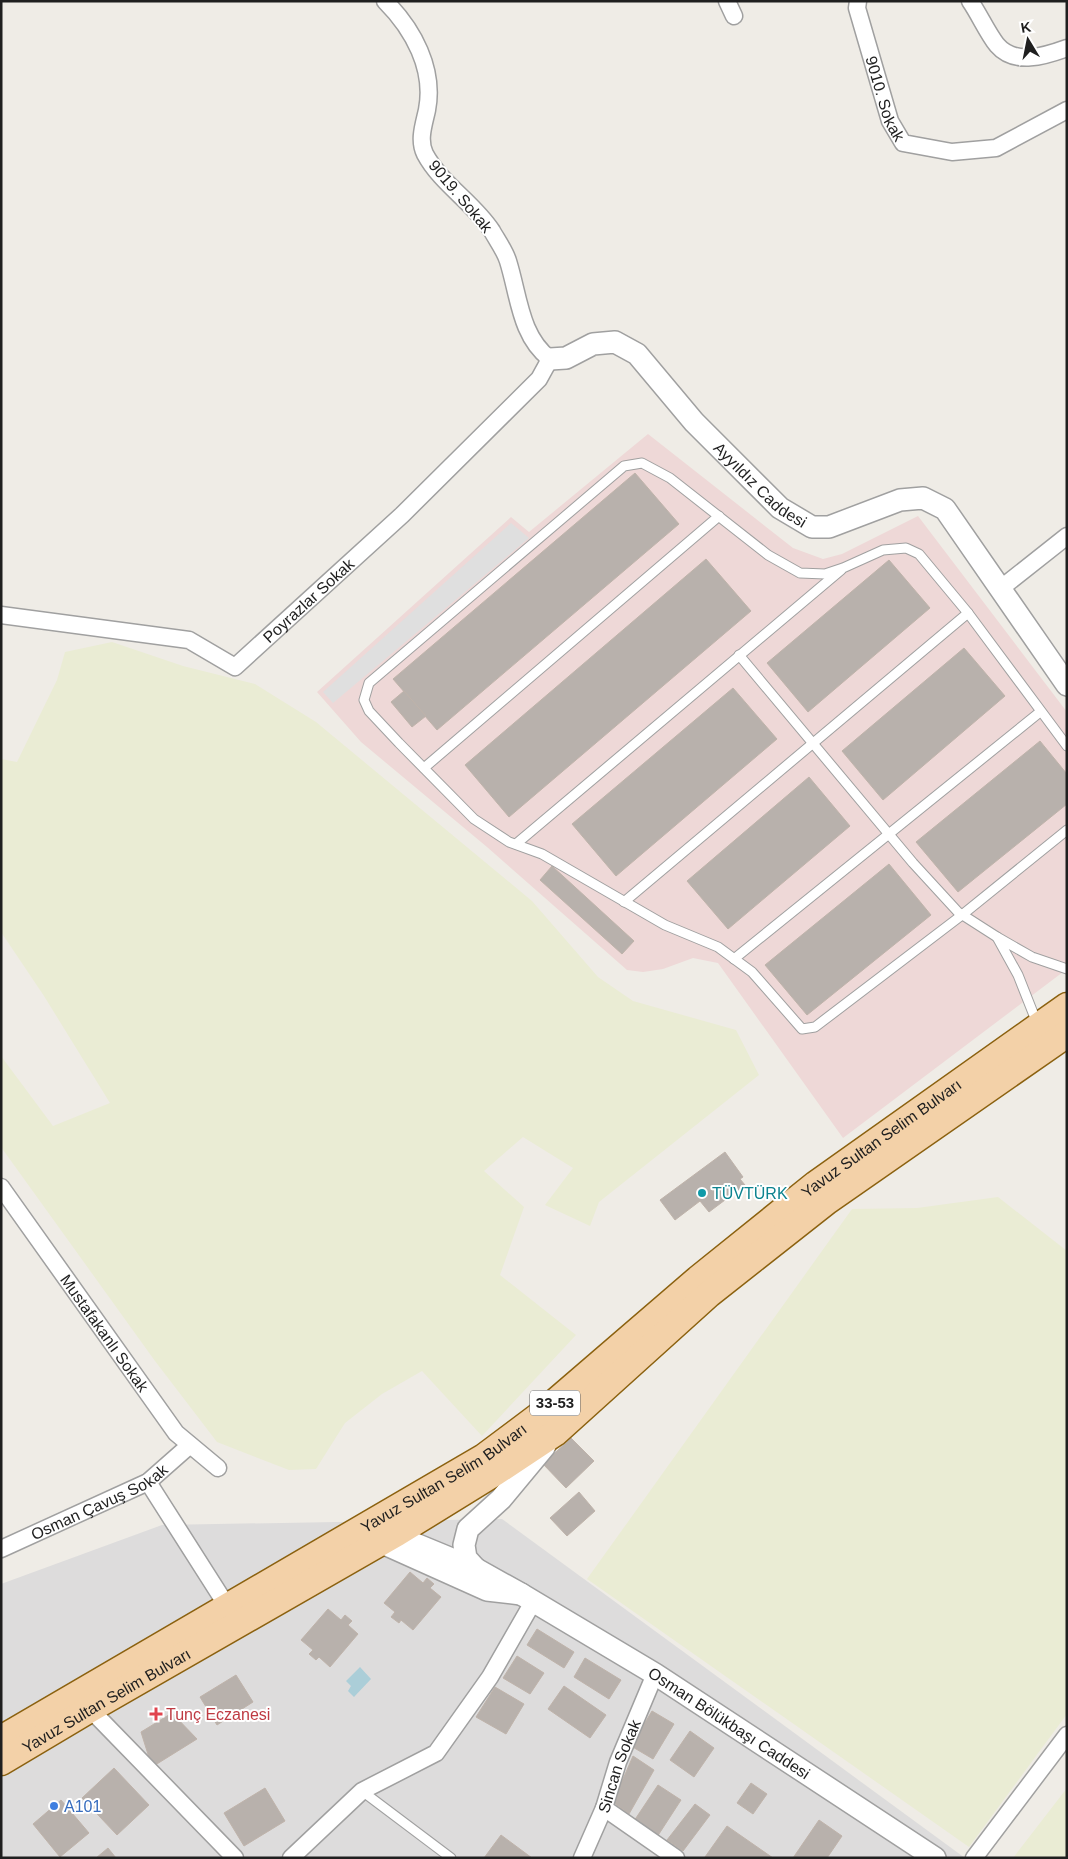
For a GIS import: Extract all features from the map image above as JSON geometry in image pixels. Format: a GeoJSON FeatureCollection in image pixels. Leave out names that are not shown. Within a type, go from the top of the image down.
{"type":"FeatureCollection","features":[{"type":"Feature","properties":{"kind":"main road","name":"Yavuz Sultan Selim Bulvarı"},"geometry":{"type":"LineString","coordinates":[[1,1739],[484,1457],[540,1415],[698,1279],[816,1184],[1067,1006]]}},
{"type":"Feature","properties":{"kind":"main road","name":"Yavuz Sultan Selim Bulvarı"},"geometry":{"type":"LineString","coordinates":[[1,1762],[388,1537],[496,1472],[555,1433],[709,1294],[827,1200],[1067,1034]]}},
{"type":"Feature","properties":{"kind":"street","name":"9019. Sokak"},"geometry":{"type":"LineString","coordinates":[[385,1],[400,16],[428,72],[427,108],[421,130],[425,153],[491,229],[507,259],[525,326],[537,349],[550,359]]}},
{"type":"Feature","properties":{"kind":"street","name":"9010. Sokak"},"geometry":{"type":"LineString","coordinates":[[858,1],[857,8],[890,120],[903,143],[952,152],[996,148],[1067,110]]}},
{"type":"Feature","properties":{"kind":"street"},"geometry":{"type":"LineString","coordinates":[[970,1],[997,45],[1011,56],[1039,58],[1067,48]]}},
{"type":"Feature","properties":{"kind":"street","name":"Ayyıldız Caddesi"},"geometry":{"type":"LineString","coordinates":[[550,359],[566,358],[593,344],[616,342],[637,354],[694,422],[780,508],[812,527],[829,527],[900,500],[922,498],[945,509],[1066,684]]}},
{"type":"Feature","properties":{"kind":"street","name":"Poyrazlar Sokak"},"geometry":{"type":"LineString","coordinates":[[1,615],[189,640],[235,667],[402,515],[539,379],[550,359]]}},
{"type":"Feature","properties":{"kind":"street"},"geometry":{"type":"LineString","coordinates":[[1000,589],[1067,536]]}},
{"type":"Feature","properties":{"kind":"street","name":"Mustafakanlı Sokak"},"geometry":{"type":"LineString","coordinates":[[1,1187],[176,1433],[218,1468]]}},
{"type":"Feature","properties":{"kind":"street"},"geometry":{"type":"LineString","coordinates":[[476,1569],[466,1558],[464,1545],[468,1528],[500,1498],[555,1433]]}},
{"type":"Feature","properties":{"kind":"street","name":"Osman Çavuş Sokak"},"geometry":{"type":"LineString","coordinates":[[1,1549],[148,1482],[190,1444]]}},
{"type":"Feature","properties":{"kind":"street"},"geometry":{"type":"LineString","coordinates":[[148,1482],[227,1606]]}},
{"type":"Feature","properties":{"kind":"street","name":"Osman Bölükbaşı Caddesi"},"geometry":{"type":"LineString","coordinates":[[388,1537],[413,1543],[476,1569],[527,1598],[654,1674],[935,1858]]}},
{"type":"Feature","properties":{"kind":"street","name":"Osman Bölükbaşı Caddesi"},"geometry":{"type":"LineString","coordinates":[[388,1537],[487,1590],[527,1598]]}},
{"type":"Feature","properties":{"kind":"street"},"geometry":{"type":"LineString","coordinates":[[291,1858],[362,1791],[436,1753],[490,1677],[527,1598]]}},
{"type":"Feature","properties":{"kind":"street","name":"Sincan Sokak"},"geometry":{"type":"LineString","coordinates":[[582,1858],[604,1808],[618,1762],[654,1674]]}},
{"type":"Feature","properties":{"kind":"street"},"geometry":{"type":"LineString","coordinates":[[90,1709],[235,1858]]}},
{"type":"Feature","properties":{"kind":"street"},"geometry":{"type":"LineString","coordinates":[[974,1858],[1067,1735]]}},
{"type":"Feature","properties":{"kind":"street"},"geometry":{"type":"LineString","coordinates":[[604,1808],[676,1858]]}},
{"type":"Feature","properties":{"kind":"lane"},"geometry":{"type":"LineString","coordinates":[[1067,746],[968,613],[919,554],[906,548],[883,550],[843,568],[824,574],[800,573],[768,555],[670,478],[642,463],[624,466],[369,683],[364,700],[369,711],[474,819],[516,844],[542,854],[665,925],[718,947],[752,972],[802,1030],[815,1027],[962,915],[1067,830]]}},
{"type":"Feature","properties":{"kind":"lane"},"geometry":{"type":"LineString","coordinates":[[424,768],[719,516]]}},
{"type":"Feature","properties":{"kind":"lane"},"geometry":{"type":"LineString","coordinates":[[516,844],[843,568]]}},
{"type":"Feature","properties":{"kind":"lane"},"geometry":{"type":"LineString","coordinates":[[624,902],[968,613]]}},
{"type":"Feature","properties":{"kind":"lane"},"geometry":{"type":"LineString","coordinates":[[739,655],[890,834],[962,915],[1032,958],[1067,969]]}},
{"type":"Feature","properties":{"kind":"lane"},"geometry":{"type":"LineString","coordinates":[[734,959],[1040,712]]}},
{"type":"Feature","properties":{"kind":"lane"},"geometry":{"type":"LineString","coordinates":[[997,937],[1018,975],[1038,1027]]}},
{"type":"Feature","properties":{"kind":"lane"},"geometry":{"type":"LineString","coordinates":[[362,1791],[451,1858]]}},
{"type":"Feature","properties":{"kind":"shaded area"},"geometry":{"type":"Polygon","coordinates":[[[648,434],[793,548],[823,559],[842,554],[918,516],[1067,712],[1067,969],[843,1138],[718,963],[693,958],[663,969],[643,972],[627,970],[487,847],[361,742],[317,692],[511,517],[529,532],[648,434]]]}},
{"type":"Feature","properties":{"kind":"shaded area"},"geometry":{"type":"Polygon","coordinates":[[[511,523],[529,538],[333,703],[323,692],[511,523]]]}},
{"type":"Feature","properties":{"kind":"shaded area"},"geometry":{"type":"Polygon","coordinates":[[[502,1519],[965,1858],[1,1858],[1,1584],[162,1525],[502,1519]]]}},
{"type":"Feature","properties":{"kind":"green space"},"geometry":{"type":"Polygon","coordinates":[[[112,642],[183,666],[255,684],[316,722],[532,901],[598,977],[633,1001],[736,1030],[759,1075],[599,1202],[590,1226],[545,1205],[573,1168],[523,1137],[484,1171],[524,1207],[500,1275],[576,1335],[482,1436],[422,1371],[382,1394],[345,1423],[316,1469],[289,1470],[217,1442],[155,1361],[1,1147],[1,1056],[53,1126],[110,1103],[44,996],[1,932],[1,759],[17,762],[57,680],[65,652],[112,642]]]}},
{"type":"Feature","properties":{"kind":"green space"},"geometry":{"type":"Polygon","coordinates":[[[998,1197],[1067,1251],[1067,1714],[969,1847],[587,1579],[852,1209],[917,1208],[998,1197]]]}},
{"type":"Feature","properties":{"kind":"green space"},"geometry":{"type":"Polygon","coordinates":[[[1067,1788],[1067,1858],[1013,1858],[1067,1788]]]}},
{"type":"Feature","properties":{"kind":"water"},"geometry":{"type":"Polygon","coordinates":[[[360,1667],[371,1679],[354,1697],[348,1691],[351,1686],[346,1681],[360,1667]]]}},
{"type":"Feature","properties":{"kind":"building"},"geometry":{"type":"Polygon","coordinates":[[[635,473],[679,524],[437,730],[393,679],[635,473]]]}},
{"type":"Feature","properties":{"kind":"building"},"geometry":{"type":"Polygon","coordinates":[[[706,559],[751,611],[509,817],[465,765],[706,559]]]}},
{"type":"Feature","properties":{"kind":"building"},"geometry":{"type":"Polygon","coordinates":[[[889,560],[930,608],[808,712],[767,663],[889,560]]]}},
{"type":"Feature","properties":{"kind":"building"},"geometry":{"type":"Polygon","coordinates":[[[964,648],[1005,696],[883,800],[842,751],[964,648]]]}},
{"type":"Feature","properties":{"kind":"building"},"geometry":{"type":"Polygon","coordinates":[[[733,688],[777,739],[616,876],[572,824],[733,688]]]}},
{"type":"Feature","properties":{"kind":"building"},"geometry":{"type":"Polygon","coordinates":[[[404,691],[426,716],[412,727],[391,702],[404,691]]]}},
{"type":"Feature","properties":{"kind":"building"},"geometry":{"type":"Polygon","coordinates":[[[1040,741],[1067,774],[1067,804],[958,892],[916,842],[1040,741]]]}},
{"type":"Feature","properties":{"kind":"building"},"geometry":{"type":"Polygon","coordinates":[[[809,777],[850,826],[728,929],[687,881],[809,777]]]}},
{"type":"Feature","properties":{"kind":"building"},"geometry":{"type":"Polygon","coordinates":[[[889,864],[931,915],[807,1015],[765,965],[889,864]]]}},
{"type":"Feature","properties":{"kind":"building"},"geometry":{"type":"Polygon","coordinates":[[[552,866],[634,941],[622,954],[540,880],[552,866]]]}},
{"type":"Feature","properties":{"kind":"building","name":"TÜVTÜRK"},"geometry":{"type":"Polygon","coordinates":[[[725,1152],[743,1177],[740,1179],[745,1185],[709,1212],[700,1201],[675,1220],[660,1200],[725,1152]]]}},
{"type":"Feature","properties":{"kind":"building"},"geometry":{"type":"Polygon","coordinates":[[[571,1438],[594,1461],[566,1488],[543,1464],[571,1438]]]}},
{"type":"Feature","properties":{"kind":"building"},"geometry":{"type":"Polygon","coordinates":[[[579,1492],[595,1511],[567,1536],[550,1518],[579,1492]]]}},
{"type":"Feature","properties":{"kind":"building"},"geometry":{"type":"Polygon","coordinates":[[[410,1572],[423,1583],[427,1578],[434,1584],[430,1588],[441,1597],[413,1630],[401,1620],[399,1623],[391,1617],[395,1612],[384,1603],[410,1572]]]}},
{"type":"Feature","properties":{"kind":"building"},"geometry":{"type":"Polygon","coordinates":[[[328,1609],[341,1620],[345,1615],[352,1621],[348,1625],[358,1634],[330,1667],[319,1657],[316,1660],[309,1654],[313,1650],[301,1640],[328,1609]]]}},
{"type":"Feature","properties":{"kind":"building"},"geometry":{"type":"Polygon","coordinates":[[[537,1629],[574,1652],[564,1668],[527,1645],[537,1629]]]}},
{"type":"Feature","properties":{"kind":"building"},"geometry":{"type":"Polygon","coordinates":[[[517,1656],[544,1673],[530,1694],[503,1678],[517,1656]]]}},
{"type":"Feature","properties":{"kind":"building"},"geometry":{"type":"Polygon","coordinates":[[[585,1658],[621,1680],[609,1699],[574,1677],[585,1658]]]}},
{"type":"Feature","properties":{"kind":"building"},"geometry":{"type":"Polygon","coordinates":[[[236,1675],[253,1702],[217,1725],[200,1697],[236,1675]]]}},
{"type":"Feature","properties":{"kind":"building"},"geometry":{"type":"Polygon","coordinates":[[[564,1686],[606,1715],[590,1738],[548,1709],[564,1686]]]}},
{"type":"Feature","properties":{"kind":"building"},"geometry":{"type":"Polygon","coordinates":[[[495,1687],[524,1704],[506,1734],[476,1717],[495,1687]]]}},
{"type":"Feature","properties":{"kind":"building"},"geometry":{"type":"Polygon","coordinates":[[[652,1711],[674,1724],[653,1759],[631,1746],[652,1711]]]}},
{"type":"Feature","properties":{"kind":"building"},"geometry":{"type":"Polygon","coordinates":[[[172,1713],[197,1739],[152,1767],[141,1732],[172,1713]]]}},
{"type":"Feature","properties":{"kind":"building"},"geometry":{"type":"Polygon","coordinates":[[[690,1731],[714,1748],[694,1777],[670,1760],[690,1731]]]}},
{"type":"Feature","properties":{"kind":"building"},"geometry":{"type":"Polygon","coordinates":[[[633,1756],[654,1770],[629,1814],[613,1802],[633,1756]]]}},
{"type":"Feature","properties":{"kind":"building"},"geometry":{"type":"Polygon","coordinates":[[[114,1768],[149,1805],[117,1835],[82,1798],[114,1768]]]}},
{"type":"Feature","properties":{"kind":"building"},"geometry":{"type":"Polygon","coordinates":[[[751,1783],[767,1794],[753,1814],[737,1803],[751,1783]]]}},
{"type":"Feature","properties":{"kind":"building"},"geometry":{"type":"Polygon","coordinates":[[[658,1785],[681,1800],[657,1837],[634,1821],[658,1785]]]}},
{"type":"Feature","properties":{"kind":"building"},"geometry":{"type":"Polygon","coordinates":[[[265,1788],[285,1821],[244,1846],[224,1813],[265,1788]]]}},
{"type":"Feature","properties":{"kind":"building"},"geometry":{"type":"Polygon","coordinates":[[[61,1800],[89,1833],[60,1857],[33,1824],[61,1800]]]}},
{"type":"Feature","properties":{"kind":"building"},"geometry":{"type":"Polygon","coordinates":[[[695,1804],[710,1815],[683,1851],[667,1840],[695,1804]]]}},
{"type":"Feature","properties":{"kind":"building"},"geometry":{"type":"Polygon","coordinates":[[[819,1820],[842,1836],[827,1858],[793,1858],[819,1820]]]}},
{"type":"Feature","properties":{"kind":"building"},"geometry":{"type":"Polygon","coordinates":[[[727,1826],[773,1858],[705,1857],[727,1826]]]}},
{"type":"Feature","properties":{"kind":"building"},"geometry":{"type":"Polygon","coordinates":[[[501,1835],[532,1858],[484,1858],[501,1835]]]}},
{"type":"Feature","properties":{"kind":"building"},"geometry":{"type":"Polygon","coordinates":[[[108,1848],[116,1858],[96,1858],[108,1848]]]}},
{"type":"Feature","properties":{"kind":"place","name":"TÜVTÜRK"},"geometry":{"type":"Point","coordinates":[702,1193]}},
{"type":"Feature","properties":{"kind":"place","name":"Tunç Eczanesi"},"geometry":{"type":"Point","coordinates":[156,1714]}},
{"type":"Feature","properties":{"kind":"place","name":"A101"},"geometry":{"type":"Point","coordinates":[54,1806]}}]}
